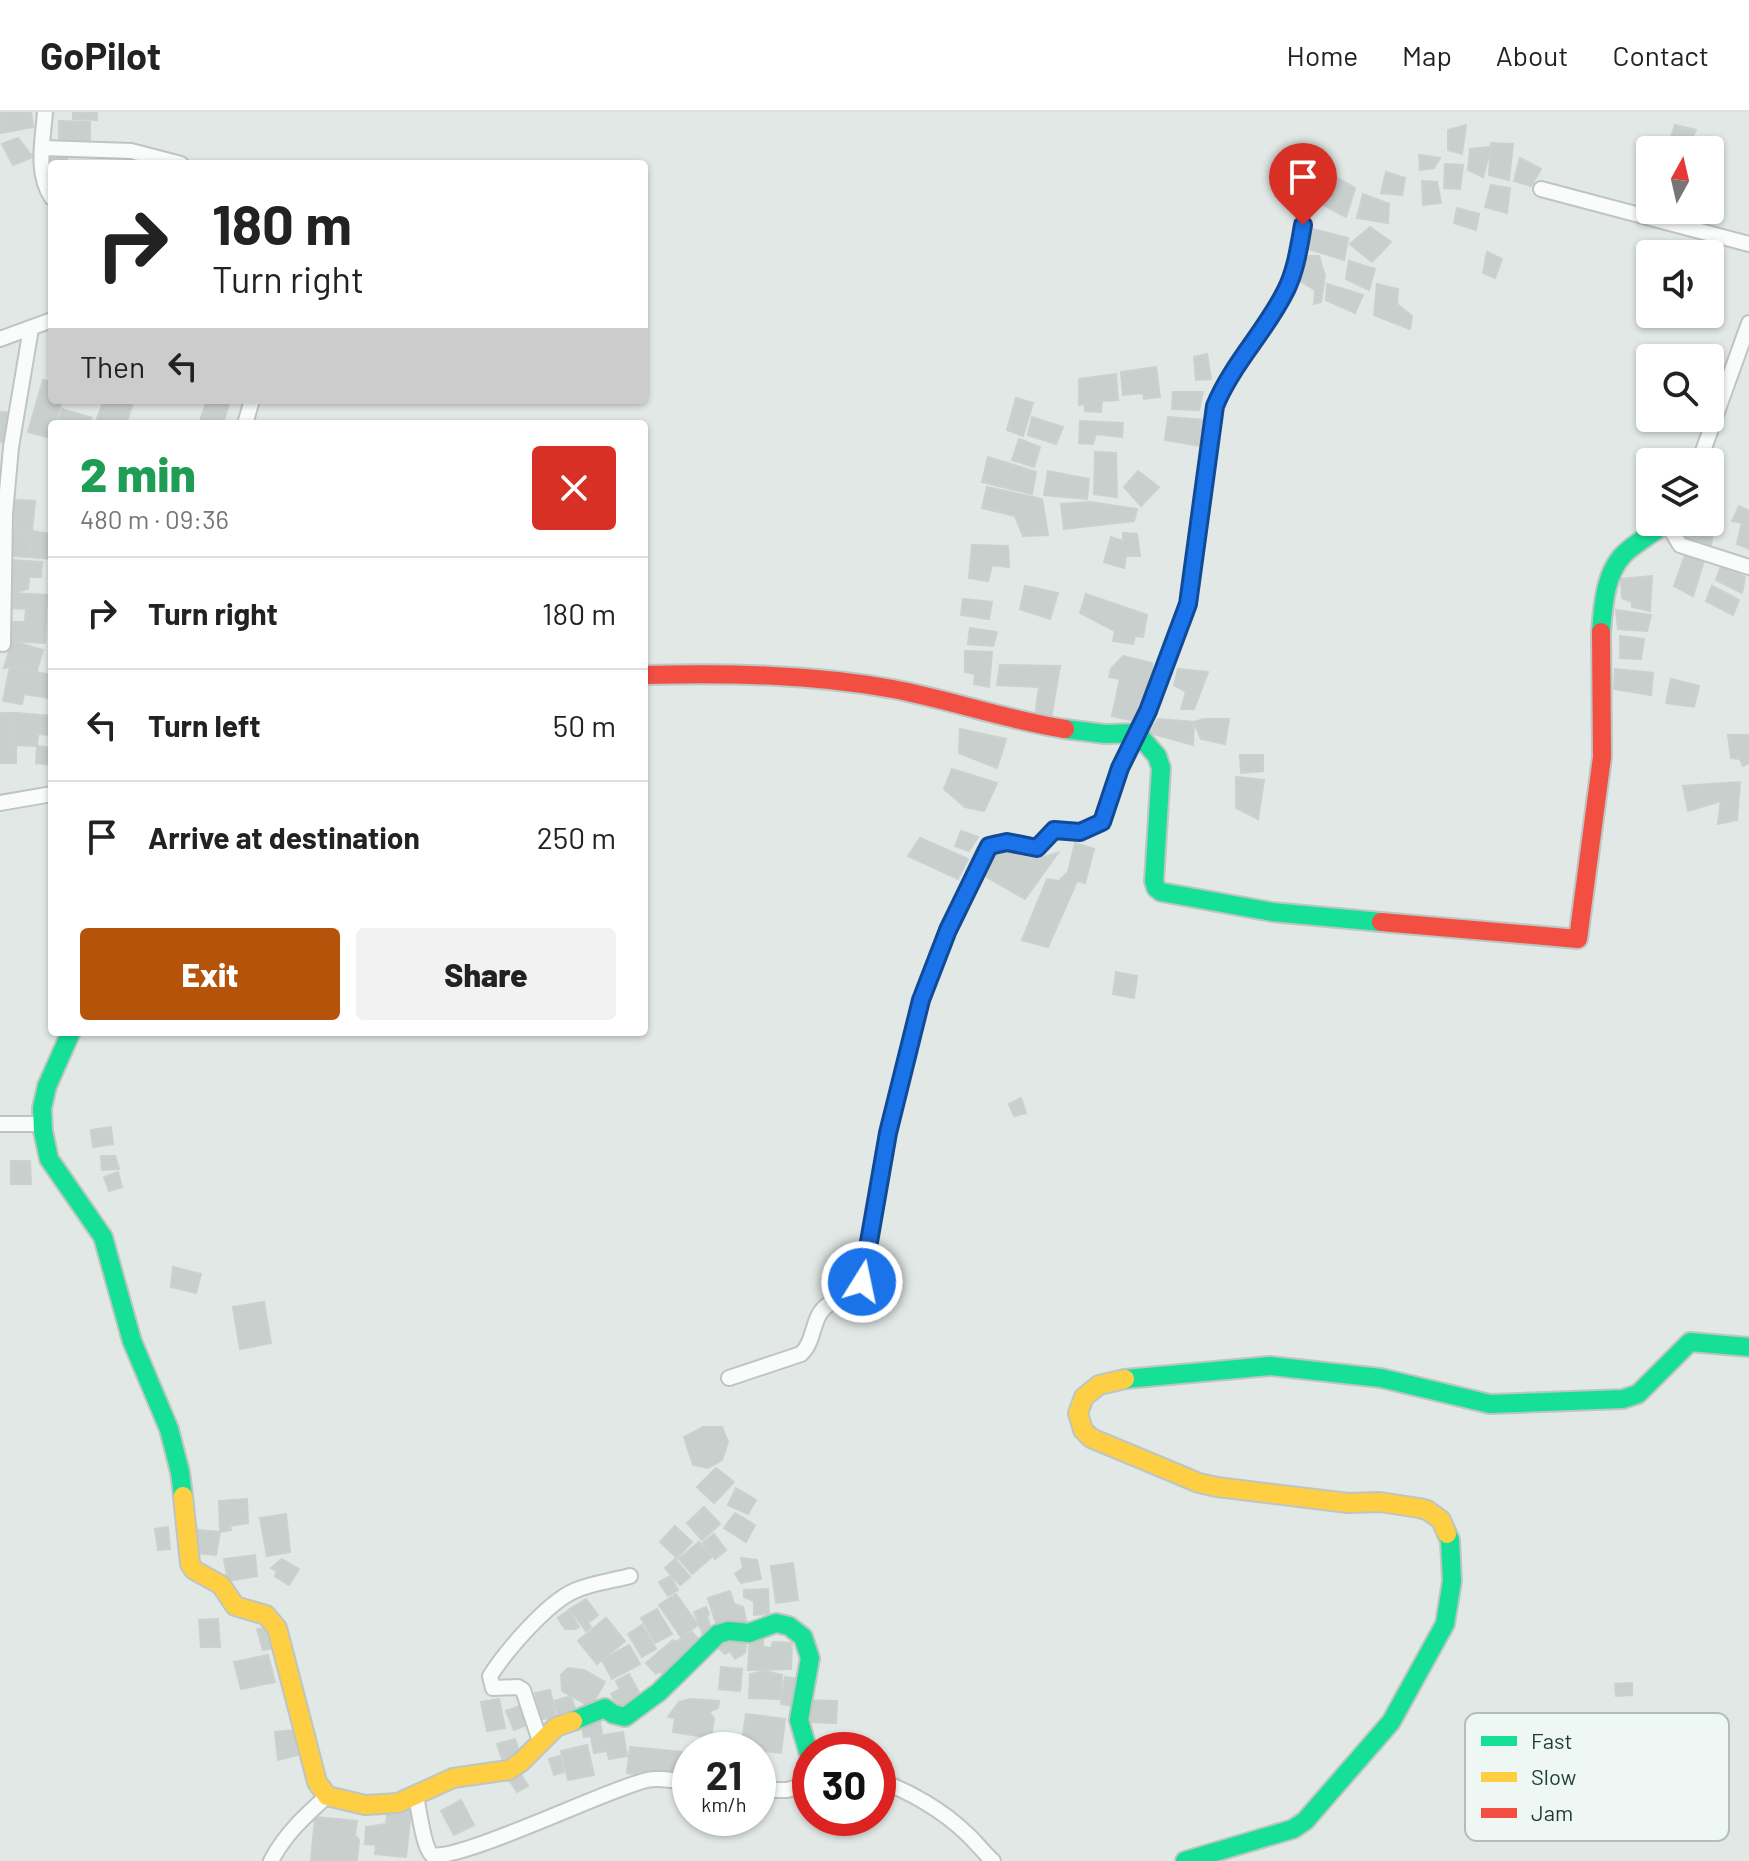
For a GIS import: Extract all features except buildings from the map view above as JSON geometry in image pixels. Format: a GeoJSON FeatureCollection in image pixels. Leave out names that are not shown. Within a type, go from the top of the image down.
{"type":"FeatureCollection","features":[{"type":"Feature","properties":{"kind":"street"},"geometry":{"type":"LineString","coordinates":[[45,112],[42,148],[44,179],[48,188]]}},
{"type":"Feature","properties":{"kind":"street"},"geometry":{"type":"LineString","coordinates":[[42,148],[131,151],[166,160]]}},
{"type":"Feature","properties":{"kind":"street"},"geometry":{"type":"LineString","coordinates":[[1541,189],[1749,244]]}},
{"type":"Feature","properties":{"kind":"street"},"geometry":{"type":"LineString","coordinates":[[729,1378],[801,1354],[807,1349],[821,1310],[862,1282],[888,1133],[921,1000],[948,930],[984,852],[996,843],[1007,842],[1037,848],[1054,830],[1080,832],[1102,822],[1120,768],[1148,711],[1190,593],[1215,406],[1225,384],[1285,292],[1296,262],[1303,225]]}},
{"type":"Feature","properties":{"kind":"street"},"geometry":{"type":"LineString","coordinates":[[0,339],[48,322]]}},
{"type":"Feature","properties":{"kind":"street"},"geometry":{"type":"LineString","coordinates":[[1704,448],[1749,323]]}},
{"type":"Feature","properties":{"kind":"street"},"geometry":{"type":"LineString","coordinates":[[3,644],[5,514],[11,447],[31,328]]}},
{"type":"Feature","properties":{"kind":"street"},"geometry":{"type":"LineString","coordinates":[[648,675],[714,673],[893,689],[1026,723],[1105,733],[1137,733],[1157,756],[1161,768],[1154,881],[1161,892],[1272,912],[1578,939],[1602,755],[1602,617],[1616,562],[1649,536]]}},
{"type":"Feature","properties":{"kind":"street"},"geometry":{"type":"LineString","coordinates":[[1675,536],[1680,545],[1749,567]]}},
{"type":"Feature","properties":{"kind":"street"},"geometry":{"type":"LineString","coordinates":[[0,803],[48,795]]}},
{"type":"Feature","properties":{"kind":"street"},"geometry":{"type":"LineString","coordinates":[[69,1036],[47,1086],[42,1108],[49,1159],[103,1237],[132,1341],[169,1429],[180,1472],[190,1564],[194,1570],[221,1585],[235,1606],[266,1615],[277,1628],[317,1782],[327,1796],[365,1805],[398,1803],[453,1778],[509,1770],[556,1727],[605,1708],[625,1717],[659,1692],[718,1634],[729,1631],[749,1633],[776,1623],[795,1630],[808,1646],[810,1658],[799,1720],[802,1732]]}},
{"type":"Feature","properties":{"kind":"street"},"geometry":{"type":"LineString","coordinates":[[0,1124],[42,1124]]}},
{"type":"Feature","properties":{"kind":"street"},"geometry":{"type":"LineString","coordinates":[[1185,1861],[1293,1829],[1305,1821],[1391,1722],[1445,1624],[1452,1581],[1450,1540],[1441,1520],[1427,1510],[1380,1502],[1348,1503],[1217,1487],[1199,1483],[1091,1438],[1084,1433],[1078,1418],[1080,1401],[1090,1388],[1108,1381],[1270,1366],[1381,1378],[1490,1404],[1623,1399],[1638,1394],[1690,1342],[1749,1347]]}},
{"type":"Feature","properties":{"kind":"street"},"geometry":{"type":"LineString","coordinates":[[540,1741],[523,1690],[518,1687],[493,1688],[490,1676],[556,1602],[579,1589],[630,1576]]}},
{"type":"Feature","properties":{"kind":"street"},"geometry":{"type":"LineString","coordinates":[[416,1796],[428,1850],[438,1860],[445,1861],[477,1855],[521,1839],[646,1780],[672,1782]]}},
{"type":"Feature","properties":{"kind":"street"},"geometry":{"type":"LineString","coordinates":[[896,1788],[913,1795],[964,1831],[993,1861]]}},
{"type":"Feature","properties":{"kind":"street"},"geometry":{"type":"LineString","coordinates":[[271,1861],[281,1842],[327,1796]]}},
{"type":"Feature","properties":{"kind":"traffic: fast"},"geometry":{"type":"LineString","coordinates":[[1601,632],[1606,590],[1613,570],[1630,549],[1648,536]]}},
{"type":"Feature","properties":{"kind":"traffic: fast"},"geometry":{"type":"LineString","coordinates":[[1065,729],[1105,734],[1137,733],[1157,756],[1161,768],[1154,881],[1161,892],[1272,912],[1381,922]]}},
{"type":"Feature","properties":{"kind":"traffic: fast"},"geometry":{"type":"LineString","coordinates":[[69,1036],[47,1086],[42,1108],[49,1159],[103,1237],[132,1341],[169,1429],[183,1496]]}},
{"type":"Feature","properties":{"kind":"traffic: fast"},"geometry":{"type":"LineString","coordinates":[[1125,1379],[1270,1366],[1381,1378],[1490,1404],[1623,1399],[1638,1394],[1690,1342],[1749,1347]]}},
{"type":"Feature","properties":{"kind":"traffic: fast"},"geometry":{"type":"LineString","coordinates":[[1185,1861],[1293,1829],[1305,1821],[1391,1722],[1445,1624],[1452,1581],[1447,1534]]}},
{"type":"Feature","properties":{"kind":"traffic: fast"},"geometry":{"type":"LineString","coordinates":[[573,1721],[605,1708],[625,1717],[659,1692],[718,1634],[729,1631],[749,1633],[776,1623],[789,1626],[803,1637],[810,1658],[799,1720],[802,1732]]}},
{"type":"Feature","properties":{"kind":"traffic: slow"},"geometry":{"type":"LineString","coordinates":[[1125,1379],[1099,1385],[1084,1397],[1078,1413],[1083,1430],[1091,1438],[1199,1483],[1217,1487],[1348,1503],[1380,1502],[1427,1510],[1441,1520],[1447,1534]]}},
{"type":"Feature","properties":{"kind":"traffic: slow"},"geometry":{"type":"LineString","coordinates":[[183,1496],[190,1564],[194,1570],[221,1585],[235,1606],[266,1615],[277,1628],[317,1782],[327,1796],[365,1805],[398,1803],[453,1778],[509,1770],[556,1727],[573,1721]]}},
{"type":"Feature","properties":{"kind":"traffic: jam"},"geometry":{"type":"LineString","coordinates":[[1381,922],[1578,939],[1602,757],[1601,632]]}},
{"type":"Feature","properties":{"kind":"traffic: jam"},"geometry":{"type":"LineString","coordinates":[[648,675],[769,676],[862,684],[1065,729]]}},
{"type":"Feature","properties":{"kind":"route"},"geometry":{"type":"LineString","coordinates":[[862,1282],[901,1075],[921,1000],[948,930],[989,846],[1007,842],[1037,848],[1054,830],[1080,832],[1102,822],[1120,768],[1148,711],[1188,604],[1215,406],[1225,384],[1285,292],[1296,262],[1303,225]]}}]}
